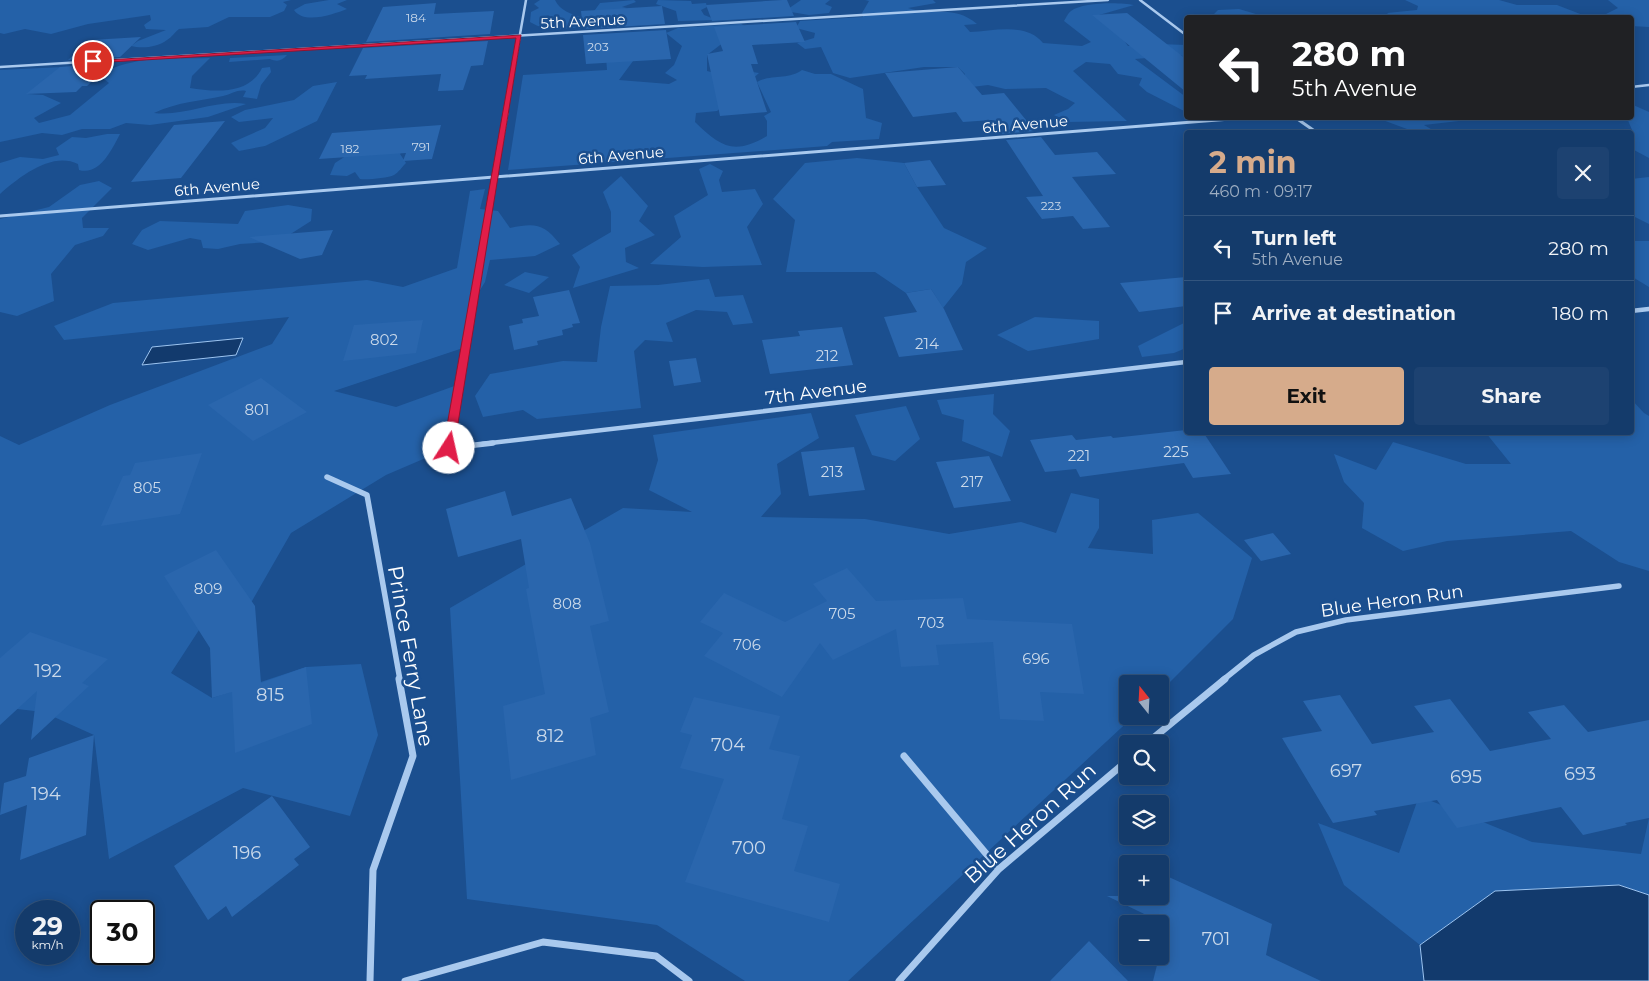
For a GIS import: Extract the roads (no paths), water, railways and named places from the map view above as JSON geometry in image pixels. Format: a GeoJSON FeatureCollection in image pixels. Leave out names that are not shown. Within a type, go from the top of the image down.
{"type":"FeatureCollection","features":[{"type":"Feature","properties":{"kind":"street"},"geometry":{"type":"LineString","coordinates":[[495,177],[526,0]]}},
{"type":"Feature","properties":{"kind":"street","name":"5th Avenue"},"geometry":{"type":"LineString","coordinates":[[0,67],[1108,0]]}},
{"type":"Feature","properties":{"kind":"street"},"geometry":{"type":"LineString","coordinates":[[1140,0],[1184,33]]}},
{"type":"Feature","properties":{"kind":"street"},"geometry":{"type":"LineString","coordinates":[[1634,87],[1649,85]]}},
{"type":"Feature","properties":{"kind":"street","name":"6th Avenue"},"geometry":{"type":"LineString","coordinates":[[0,216],[1219,120]]}},
{"type":"Feature","properties":{"kind":"street"},"geometry":{"type":"LineString","coordinates":[[1299,120],[1313,130]]}},
{"type":"Feature","properties":{"kind":"street","name":"7th Avenue"},"geometry":{"type":"LineString","coordinates":[[495,177],[449,448],[1184,362]]}},
{"type":"Feature","properties":{"kind":"street"},"geometry":{"type":"LineString","coordinates":[[1634,311],[1649,309]]}},
{"type":"Feature","properties":{"kind":"street","name":"Prince Ferry Lane"},"geometry":{"type":"LineString","coordinates":[[327,477],[366,494],[413,756],[373,870],[370,981]]}},
{"type":"Feature","properties":{"kind":"street","name":"Blue Heron Run"},"geometry":{"type":"LineString","coordinates":[[1157,735],[1254,655],[1296,632],[1346,620],[1619,586]]}},
{"type":"Feature","properties":{"kind":"street"},"geometry":{"type":"LineString","coordinates":[[904,756],[999,869]]}},
{"type":"Feature","properties":{"kind":"street","name":"Blue Heron Run"},"geometry":{"type":"LineString","coordinates":[[899,981],[999,869],[1119,768]]}},
{"type":"Feature","properties":{"kind":"street"},"geometry":{"type":"LineString","coordinates":[[405,981],[543,942],[656,956],[689,981]]}}]}
